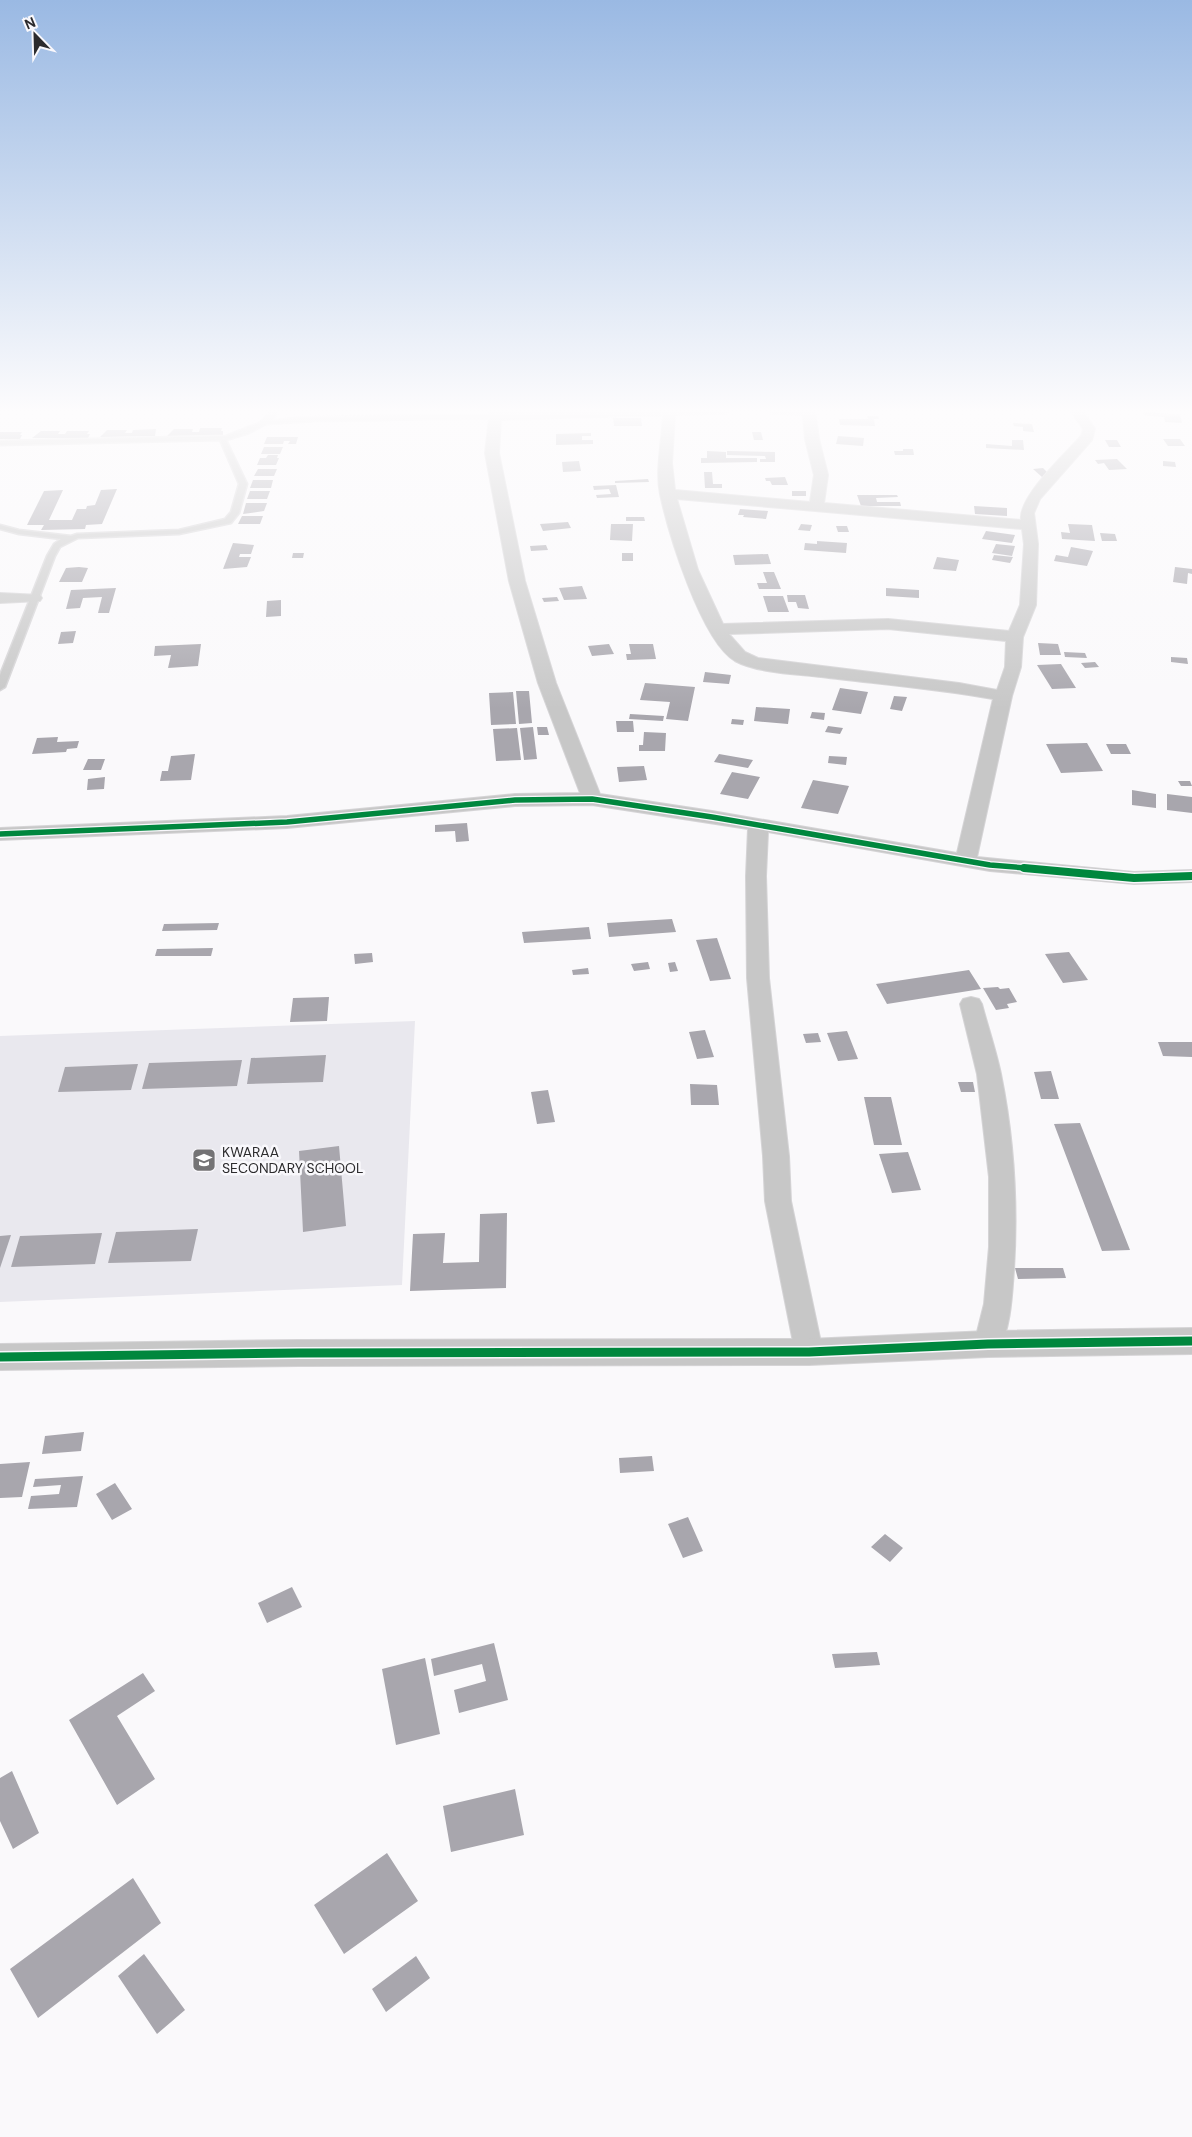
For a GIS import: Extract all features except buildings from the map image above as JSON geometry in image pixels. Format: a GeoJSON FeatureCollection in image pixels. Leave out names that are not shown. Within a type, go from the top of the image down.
{"type":"FeatureCollection","features":[{"type":"Feature","properties":{"kind":"street"},"geometry":{"type":"LineString","coordinates":[[504,510],[518,581],[547,683],[592,799]]}},
{"type":"Feature","properties":{"kind":"street"},"geometry":{"type":"LineString","coordinates":[[671,510],[689,567],[718,628],[735,653],[753,662],[779,667],[959,688],[1003,696]]}},
{"type":"Feature","properties":{"kind":"street"},"geometry":{"type":"LineString","coordinates":[[838,510],[1028,525]]}},
{"type":"Feature","properties":{"kind":"street"},"geometry":{"type":"LineString","coordinates":[[966,860],[1003,696],[1013,667],[1015,637],[1028,605],[1031,544],[1027,513],[1029,510]]}},
{"type":"Feature","properties":{"kind":"street"},"geometry":{"type":"LineString","coordinates":[[0,598],[34,598]]}},
{"type":"Feature","properties":{"kind":"street"},"geometry":{"type":"LineString","coordinates":[[718,628],[888,624],[1015,637]]}},
{"type":"Feature","properties":{"kind":"street"},"geometry":{"type":"LineString","coordinates":[[0,834],[287,822],[515,800],[592,799],[1019,868],[1134,878],[1192,876]]}},
{"type":"Feature","properties":{"kind":"street"},"geometry":{"type":"LineString","coordinates":[[758,826],[756,876],[758,978],[776,1156],[778,1201],[809,1352]]}},
{"type":"Feature","properties":{"kind":"street"},"geometry":{"type":"LineString","coordinates":[[971,1004],[990,1074],[1002,1177],[1002,1247],[998,1304],[988,1344]]}},
{"type":"Feature","properties":{"kind":"street"},"geometry":{"type":"LineString","coordinates":[[0,1356],[809,1352],[988,1344],[1192,1341]]}},
{"type":"Feature","properties":{"kind":"lane"},"geometry":{"type":"LineString","coordinates":[[0,527],[19,532],[70,538],[87,535],[179,532],[213,526],[228,521],[236,510]]}},
{"type":"Feature","properties":{"kind":"lane"},"geometry":{"type":"LineString","coordinates":[[0,686],[51,556],[57,546],[70,538]]}},
{"type":"Feature","properties":{"kind":"shaded area","name":"KWARAA SECONDARY SCHOOL"},"geometry":{"type":"Polygon","coordinates":[[[415,1021],[402,1285],[0,1302],[0,1036],[415,1021]]]}},
{"type":"Feature","properties":{"kind":"cycle path"},"geometry":{"type":"LineString","coordinates":[[0,834],[287,822],[515,800],[592,799],[712,817],[990,865],[1134,878],[1192,876]]}},
{"type":"Feature","properties":{"kind":"cycle path"},"geometry":{"type":"LineString","coordinates":[[0,1357],[299,1353],[809,1352],[988,1344],[1192,1341]]}},
{"type":"Feature","properties":{"kind":"place","name":"KWARAA SECONDARY SCHOOL"},"geometry":{"type":"Point","coordinates":[204,1160]}}]}
